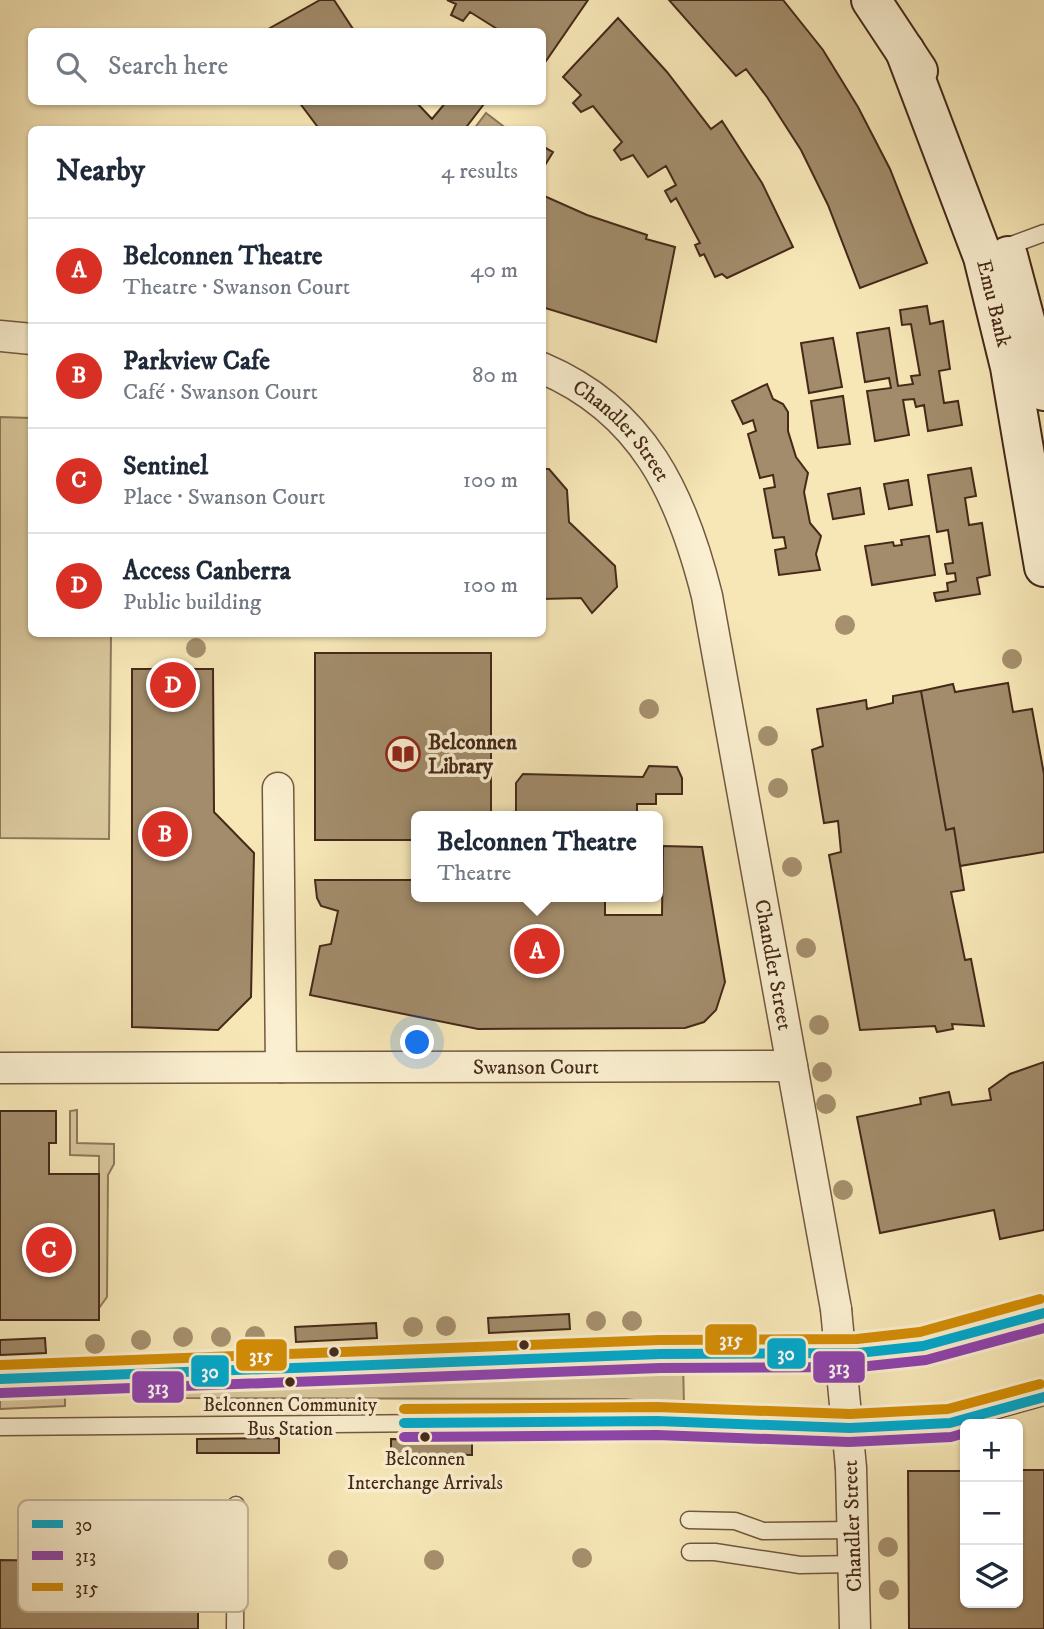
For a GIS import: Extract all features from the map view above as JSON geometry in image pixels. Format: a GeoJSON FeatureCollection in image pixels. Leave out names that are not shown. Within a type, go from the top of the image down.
{"type":"FeatureCollection","features":[{"type":"Feature","properties":{"kind":"street","name":"Emu Bank"},"geometry":{"type":"LineString","coordinates":[[871,0],[958,131],[995,252],[1044,391]]}},
{"type":"Feature","properties":{"kind":"street","name":"Emu Bank"},"geometry":{"type":"LineString","coordinates":[[995,252],[1010,367],[1035,463],[1044,567]]}},
{"type":"Feature","properties":{"kind":"street","name":"Chandler Street"},"geometry":{"type":"LineString","coordinates":[[546,370],[566,378],[603,401],[634,432],[679,504],[693,541],[712,621],[836,1309],[855,1530],[855,1629]]}},
{"type":"Feature","properties":{"kind":"street"},"geometry":{"type":"LineString","coordinates":[[278,788],[281,1067]]}},
{"type":"Feature","properties":{"kind":"street","name":"Swanson Court"},"geometry":{"type":"LineString","coordinates":[[0,1068],[792,1066]]}},
{"type":"Feature","properties":{"kind":"lane"},"geometry":{"type":"LineString","coordinates":[[995,252],[1044,233]]}},
{"type":"Feature","properties":{"kind":"lane"},"geometry":{"type":"LineString","coordinates":[[0,1379],[660,1354],[858,1353],[923,1346],[1044,1313]]}},
{"type":"Feature","properties":{"kind":"lane"},"geometry":{"type":"LineString","coordinates":[[0,1427],[657,1421],[850,1428],[950,1423],[1044,1397]]}},
{"type":"Feature","properties":{"kind":"lane"},"geometry":{"type":"LineString","coordinates":[[689,1520],[735,1521],[763,1531],[855,1530]]}},
{"type":"Feature","properties":{"kind":"lane"},"geometry":{"type":"LineString","coordinates":[[690,1552],[715,1552],[800,1565],[855,1564]]}},
{"type":"Feature","properties":{"kind":"shaded area"},"geometry":{"type":"Polygon","coordinates":[[[486,113],[503,126],[476,126],[486,113]]]}},
{"type":"Feature","properties":{"kind":"shaded area"},"geometry":{"type":"Polygon","coordinates":[[[0,417],[28,418],[28,637],[111,637],[109,839],[0,838],[0,417]]]}},
{"type":"Feature","properties":{"kind":"shaded area"},"geometry":{"type":"Polygon","coordinates":[[[77,1110],[77,1143],[114,1144],[114,1164],[108,1175],[107,1297],[99,1308],[99,1156],[70,1155],[70,1111],[77,1110]]]}},
{"type":"Feature","properties":{"kind":"shaded area"},"geometry":{"type":"Polygon","coordinates":[[[683,1361],[684,1406],[625,1399],[180,1398],[180,1386],[683,1361]]]}},
{"type":"Feature","properties":{"kind":"shaded area"},"geometry":{"type":"Polygon","coordinates":[[[65,1392],[65,1406],[0,1409],[0,1395],[65,1392]]]}},
{"type":"Feature","properties":{"kind":"building"},"geometry":{"type":"Polygon","coordinates":[[[320,0],[334,0],[352,28],[270,28],[320,0]]]}},
{"type":"Feature","properties":{"kind":"building"},"geometry":{"type":"Polygon","coordinates":[[[447,0],[588,0],[546,61],[546,28],[496,28],[470,12],[463,21],[451,15],[456,4],[447,0]]]}},
{"type":"Feature","properties":{"kind":"building"},"geometry":{"type":"Polygon","coordinates":[[[669,0],[783,0],[823,50],[858,107],[890,169],[927,263],[860,288],[828,205],[801,150],[767,97],[746,69],[736,76],[669,0]]]}},
{"type":"Feature","properties":{"kind":"building"},"geometry":{"type":"Polygon","coordinates":[[[618,18],[667,72],[711,129],[722,121],[762,183],[793,247],[727,278],[722,274],[715,277],[704,254],[700,256],[695,245],[700,243],[676,198],[671,202],[665,191],[676,185],[666,166],[648,177],[633,155],[621,160],[614,150],[622,142],[593,106],[581,112],[573,103],[581,95],[563,77],[618,18]]]}},
{"type":"Feature","properties":{"kind":"building"},"geometry":{"type":"Polygon","coordinates":[[[301,105],[419,105],[432,119],[444,105],[483,105],[467,126],[317,126],[301,105]]]}},
{"type":"Feature","properties":{"kind":"building"},"geometry":{"type":"Polygon","coordinates":[[[546,148],[553,152],[546,163],[546,148]]]}},
{"type":"Feature","properties":{"kind":"building"},"geometry":{"type":"Polygon","coordinates":[[[546,197],[587,215],[647,235],[646,239],[675,247],[656,342],[546,308],[546,197]]]}},
{"type":"Feature","properties":{"kind":"building"},"geometry":{"type":"Polygon","coordinates":[[[927,306],[930,324],[943,321],[950,369],[939,371],[944,403],[958,401],[962,425],[928,431],[924,405],[916,407],[914,399],[903,400],[909,435],[875,441],[867,391],[891,388],[889,378],[865,382],[857,333],[889,328],[898,386],[913,384],[911,376],[920,375],[911,324],[902,325],[900,310],[927,306]]]}},
{"type":"Feature","properties":{"kind":"building"},"geometry":{"type":"Polygon","coordinates":[[[833,338],[842,387],[809,393],[801,343],[833,338]]]}},
{"type":"Feature","properties":{"kind":"building"},"geometry":{"type":"Polygon","coordinates":[[[767,384],[773,399],[783,404],[788,412],[788,431],[796,457],[808,473],[804,492],[810,523],[821,536],[816,554],[820,570],[779,575],[775,550],[786,548],[784,537],[773,538],[764,489],[775,487],[773,475],[760,478],[748,434],[756,431],[753,420],[743,424],[732,401],[767,384]]]}},
{"type":"Feature","properties":{"kind":"building"},"geometry":{"type":"Polygon","coordinates":[[[843,396],[850,444],[818,448],[811,401],[843,396]]]}},
{"type":"Feature","properties":{"kind":"building"},"geometry":{"type":"Polygon","coordinates":[[[971,468],[976,496],[965,498],[969,525],[982,523],[990,575],[977,578],[980,594],[936,601],[934,593],[948,591],[947,583],[956,581],[955,573],[947,574],[945,564],[953,563],[948,530],[937,532],[928,475],[971,468]]]}},
{"type":"Feature","properties":{"kind":"building"},"geometry":{"type":"Polygon","coordinates":[[[546,469],[549,469],[567,490],[569,522],[615,566],[617,587],[592,613],[581,598],[546,599],[546,469]]]}},
{"type":"Feature","properties":{"kind":"building"},"geometry":{"type":"Polygon","coordinates":[[[908,480],[912,505],[889,509],[884,484],[908,480]]]}},
{"type":"Feature","properties":{"kind":"building"},"geometry":{"type":"Polygon","coordinates":[[[860,488],[864,514],[833,519],[828,494],[860,488]]]}},
{"type":"Feature","properties":{"kind":"building"},"geometry":{"type":"Polygon","coordinates":[[[929,536],[935,575],[872,585],[865,546],[893,542],[894,546],[902,545],[901,540],[929,536]]]}},
{"type":"Feature","properties":{"kind":"building","name":"Belconnen Library"},"geometry":{"type":"Polygon","coordinates":[[[315,653],[491,653],[491,811],[411,811],[411,840],[315,840],[315,653]]]}},
{"type":"Feature","properties":{"kind":"building"},"geometry":{"type":"Polygon","coordinates":[[[132,669],[213,669],[214,812],[254,853],[251,997],[218,1030],[132,1027],[132,669]]]}},
{"type":"Feature","properties":{"kind":"building"},"geometry":{"type":"Polygon","coordinates":[[[1008,683],[1013,712],[1032,709],[1044,774],[1044,852],[960,866],[954,828],[946,830],[921,691],[953,684],[955,692],[1008,683]]]}},
{"type":"Feature","properties":{"kind":"building"},"geometry":{"type":"Polygon","coordinates":[[[921,691],[946,830],[954,828],[964,890],[951,892],[965,960],[971,959],[984,1026],[952,1024],[953,1029],[937,1032],[935,1026],[860,1030],[829,855],[841,852],[838,821],[824,823],[812,750],[823,746],[817,709],[866,700],[867,709],[893,703],[893,696],[921,691]]]}},
{"type":"Feature","properties":{"kind":"building"},"geometry":{"type":"Polygon","coordinates":[[[649,766],[677,767],[682,778],[682,794],[656,794],[656,804],[637,804],[637,811],[516,811],[516,783],[523,774],[643,777],[649,766]]]}},
{"type":"Feature","properties":{"kind":"building"},"geometry":{"type":"Polygon","coordinates":[[[663,846],[702,847],[725,982],[716,1010],[704,1022],[685,1028],[478,1029],[310,995],[320,946],[331,944],[338,911],[321,906],[315,880],[411,880],[411,902],[605,902],[605,915],[662,915],[663,846]]]}},
{"type":"Feature","properties":{"kind":"building"},"geometry":{"type":"Polygon","coordinates":[[[1044,1062],[1044,1230],[1000,1239],[994,1210],[880,1233],[857,1117],[921,1104],[920,1098],[949,1092],[952,1105],[991,1100],[989,1089],[1010,1074],[1044,1062]]]}},
{"type":"Feature","properties":{"kind":"building"},"geometry":{"type":"Polygon","coordinates":[[[0,1111],[56,1111],[56,1143],[49,1143],[49,1174],[99,1174],[99,1320],[0,1320],[0,1111]]]}},
{"type":"Feature","properties":{"kind":"building"},"geometry":{"type":"Polygon","coordinates":[[[569,1314],[570,1329],[489,1333],[488,1318],[569,1314]]]}},
{"type":"Feature","properties":{"kind":"building"},"geometry":{"type":"Polygon","coordinates":[[[376,1323],[377,1338],[296,1342],[295,1327],[376,1323]]]}},
{"type":"Feature","properties":{"kind":"building"},"geometry":{"type":"Polygon","coordinates":[[[45,1338],[46,1353],[0,1355],[0,1340],[45,1338]]]}},
{"type":"Feature","properties":{"kind":"building"},"geometry":{"type":"Polygon","coordinates":[[[279,1438],[279,1453],[197,1453],[197,1439],[279,1438]]]}},
{"type":"Feature","properties":{"kind":"building"},"geometry":{"type":"Polygon","coordinates":[[[391,1439],[472,1440],[472,1455],[391,1454],[391,1439]]]}},
{"type":"Feature","properties":{"kind":"building"},"geometry":{"type":"Polygon","coordinates":[[[1023,1470],[1044,1470],[1044,1629],[909,1629],[908,1471],[960,1471],[960,1608],[1023,1608],[1023,1470]]]}},
{"type":"Feature","properties":{"kind":"building"},"geometry":{"type":"Polygon","coordinates":[[[0,1560],[18,1560],[18,1612],[198,1612],[198,1629],[0,1629],[0,1560]]]}},
{"type":"Feature","properties":{"kind":"transit line","name":"315"},"geometry":{"type":"LineString","coordinates":[[0,1365],[659,1340],[857,1339],[920,1332],[1040,1299]]}},
{"type":"Feature","properties":{"kind":"transit line","name":"30"},"geometry":{"type":"LineString","coordinates":[[0,1379],[660,1354],[858,1353],[923,1346],[1044,1313]]}},
{"type":"Feature","properties":{"kind":"transit line","name":"313"},"geometry":{"type":"LineString","coordinates":[[1,1393],[660,1368],[859,1367],[926,1360],[1044,1328]]}},
{"type":"Feature","properties":{"kind":"transit line","name":"315"},"geometry":{"type":"LineString","coordinates":[[404,1409],[657,1407],[850,1414],[948,1409],[1040,1384]]}},
{"type":"Feature","properties":{"kind":"transit line","name":"30"},"geometry":{"type":"LineString","coordinates":[[404,1423],[657,1421],[850,1428],[950,1423],[1044,1397]]}},
{"type":"Feature","properties":{"kind":"transit line","name":"313"},"geometry":{"type":"LineString","coordinates":[[404,1437],[657,1435],[849,1442],[960,1434]]}},
{"type":"Feature","properties":{"kind":"place","name":"Access Canberra"},"geometry":{"type":"Point","coordinates":[173,685]}},
{"type":"Feature","properties":{"kind":"place","name":"Belconnen Library"},"geometry":{"type":"Point","coordinates":[403,754]}},
{"type":"Feature","properties":{"kind":"place","name":"Parkview Cafe"},"geometry":{"type":"Point","coordinates":[165,834]}},
{"type":"Feature","properties":{"kind":"place","name":"Belconnen Theatre"},"geometry":{"type":"Point","coordinates":[537,951]}},
{"type":"Feature","properties":{"kind":"place","name":"Sentinel"},"geometry":{"type":"Point","coordinates":[49,1250]}},
{"type":"Feature","properties":{"kind":"place","name":"Belconnen Community Bus Station"},"geometry":{"type":"Point","coordinates":[290,1382]}},
{"type":"Feature","properties":{"kind":"place","name":"Belconnen Interchange Arrivals"},"geometry":{"type":"Point","coordinates":[425,1437]}}]}
